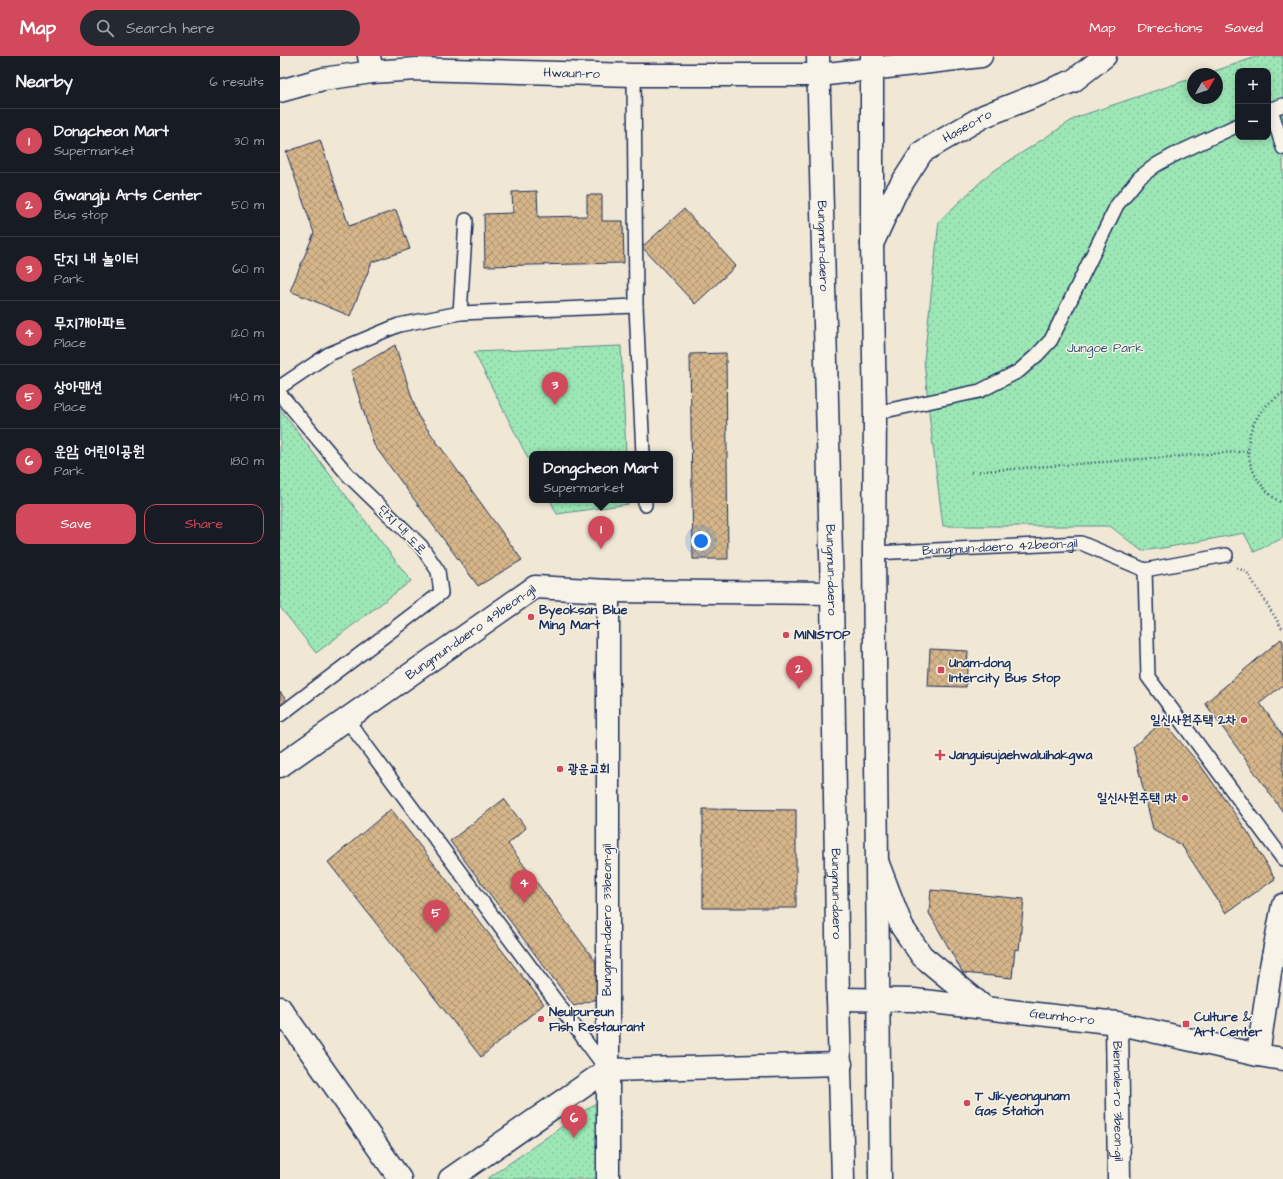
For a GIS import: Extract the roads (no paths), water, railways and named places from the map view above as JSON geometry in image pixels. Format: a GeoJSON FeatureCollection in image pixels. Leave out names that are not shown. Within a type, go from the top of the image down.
{"type":"FeatureCollection","features":[{"type":"Feature","properties":{"kind":"street"},"geometry":{"type":"LineString","coordinates":[[818,65],[981,56]]}},
{"type":"Feature","properties":{"kind":"street","name":"Haseo-ro"},"geometry":{"type":"LineString","coordinates":[[872,244],[895,194],[922,152],[984,116],[1073,81],[1105,56]]}},
{"type":"Feature","properties":{"kind":"street"},"geometry":{"type":"LineString","coordinates":[[872,62],[872,244],[875,413],[874,553],[880,1179]]}},
{"type":"Feature","properties":{"kind":"street","name":"Hwaun-ro"},"geometry":{"type":"LineString","coordinates":[[280,91],[371,64],[416,70],[634,74],[818,65]]}},
{"type":"Feature","properties":{"kind":"street","name":"Bungmun-daero"},"geometry":{"type":"LineString","coordinates":[[818,65],[832,593],[838,999],[843,1179]]}},
{"type":"Feature","properties":{"kind":"street","name":"Bungmun-daero 49beon-gil"},"geometry":{"type":"LineString","coordinates":[[280,766],[535,587],[608,592],[832,593]]}},
{"type":"Feature","properties":{"kind":"street","name":"Bungmun-daero 33beon-gil"},"geometry":{"type":"LineString","coordinates":[[608,592],[608,1179]]}},
{"type":"Feature","properties":{"kind":"street"},"geometry":{"type":"LineString","coordinates":[[877,863],[902,928],[922,956],[984,1007]]}},
{"type":"Feature","properties":{"kind":"street"},"geometry":{"type":"LineString","coordinates":[[1258,1055],[1270,972],[1283,905]]}},
{"type":"Feature","properties":{"kind":"street","name":"Geumho-ro"},"geometry":{"type":"LineString","coordinates":[[838,999],[914,1000],[1118,1023],[1258,1055],[1283,1059]]}},
{"type":"Feature","properties":{"kind":"street"},"geometry":{"type":"LineString","coordinates":[[280,1008],[400,1179]]}},
{"type":"Feature","properties":{"kind":"street","name":"Biennale-ro 3beon-gil"},"geometry":{"type":"LineString","coordinates":[[1118,1023],[1119,1179]]}},
{"type":"Feature","properties":{"kind":"street"},"geometry":{"type":"LineString","coordinates":[[450,1179],[607,1070],[841,1064]]}},
{"type":"Feature","properties":{"kind":"lane"},"geometry":{"type":"LineString","coordinates":[[634,74],[636,306],[643,451]]}},
{"type":"Feature","properties":{"kind":"lane"},"geometry":{"type":"LineString","coordinates":[[1274,108],[1283,148]]}},
{"type":"Feature","properties":{"kind":"lane"},"geometry":{"type":"LineString","coordinates":[[875,413],[980,391],[1020,371],[1051,340],[1117,205],[1139,178],[1156,165],[1174,155],[1235,126]]}},
{"type":"Feature","properties":{"kind":"lane"},"geometry":{"type":"LineString","coordinates":[[460,313],[466,220]]}},
{"type":"Feature","properties":{"kind":"lane"},"geometry":{"type":"LineString","coordinates":[[280,387],[329,354],[399,325],[460,313],[636,306]]}},
{"type":"Feature","properties":{"kind":"lane","name":"단지 내 도로"},"geometry":{"type":"LineString","coordinates":[[280,394],[349,476],[421,546],[438,571],[441,593],[280,715]]}},
{"type":"Feature","properties":{"kind":"lane","name":"Bungmun-daero 42beon-gil"},"geometry":{"type":"LineString","coordinates":[[874,553],[1081,543],[1145,570]]}},
{"type":"Feature","properties":{"kind":"lane"},"geometry":{"type":"LineString","coordinates":[[1226,555],[1145,570],[1148,677],[1283,859]]}},
{"type":"Feature","properties":{"kind":"lane"},"geometry":{"type":"LineString","coordinates":[[347,720],[607,1070]]}},
{"type":"Feature","properties":{"kind":"place","name":"단지 내 놀이터"},"geometry":{"type":"Point","coordinates":[555,405]}},
{"type":"Feature","properties":{"kind":"place","name":"Dongcheon Mart"},"geometry":{"type":"Point","coordinates":[601,549]}},
{"type":"Feature","properties":{"kind":"place","name":"Byeoksan Blue Ming Mart"},"geometry":{"type":"Point","coordinates":[531,617]}},
{"type":"Feature","properties":{"kind":"place","name":"MINISTOP"},"geometry":{"type":"Point","coordinates":[786,635]}},
{"type":"Feature","properties":{"kind":"place","name":"Unam-dong Intercity Bus Stop"},"geometry":{"type":"Point","coordinates":[941,670]}},
{"type":"Feature","properties":{"kind":"place","name":"Gwangju Arts Center"},"geometry":{"type":"Point","coordinates":[799,689]}},
{"type":"Feature","properties":{"kind":"place","name":"일신사원주택 2차"},"geometry":{"type":"Point","coordinates":[1244,720]}},
{"type":"Feature","properties":{"kind":"place","name":"Janguisujaehwaluihakgwa"},"geometry":{"type":"Point","coordinates":[940,755]}},
{"type":"Feature","properties":{"kind":"place","name":"광운교회"},"geometry":{"type":"Point","coordinates":[560,769]}},
{"type":"Feature","properties":{"kind":"place","name":"일신사원주택 1차"},"geometry":{"type":"Point","coordinates":[1185,798]}},
{"type":"Feature","properties":{"kind":"place","name":"무지개아파트"},"geometry":{"type":"Point","coordinates":[524,903]}},
{"type":"Feature","properties":{"kind":"place","name":"상아맨션"},"geometry":{"type":"Point","coordinates":[436,933]}},
{"type":"Feature","properties":{"kind":"place","name":"Neulpureun Fish Restaurant"},"geometry":{"type":"Point","coordinates":[541,1019]}},
{"type":"Feature","properties":{"kind":"place","name":"Culture & Art Center"},"geometry":{"type":"Point","coordinates":[1186,1024]}},
{"type":"Feature","properties":{"kind":"place","name":"T Jikyeongunam Gas Station"},"geometry":{"type":"Point","coordinates":[967,1103]}},
{"type":"Feature","properties":{"kind":"place","name":"운암 어린이공원"},"geometry":{"type":"Point","coordinates":[574,1138]}},
{"type":"Feature","properties":{"kind":"park label","name":"Jungoe Park"},"geometry":{"type":"Point","coordinates":[1105,348]}}]}
